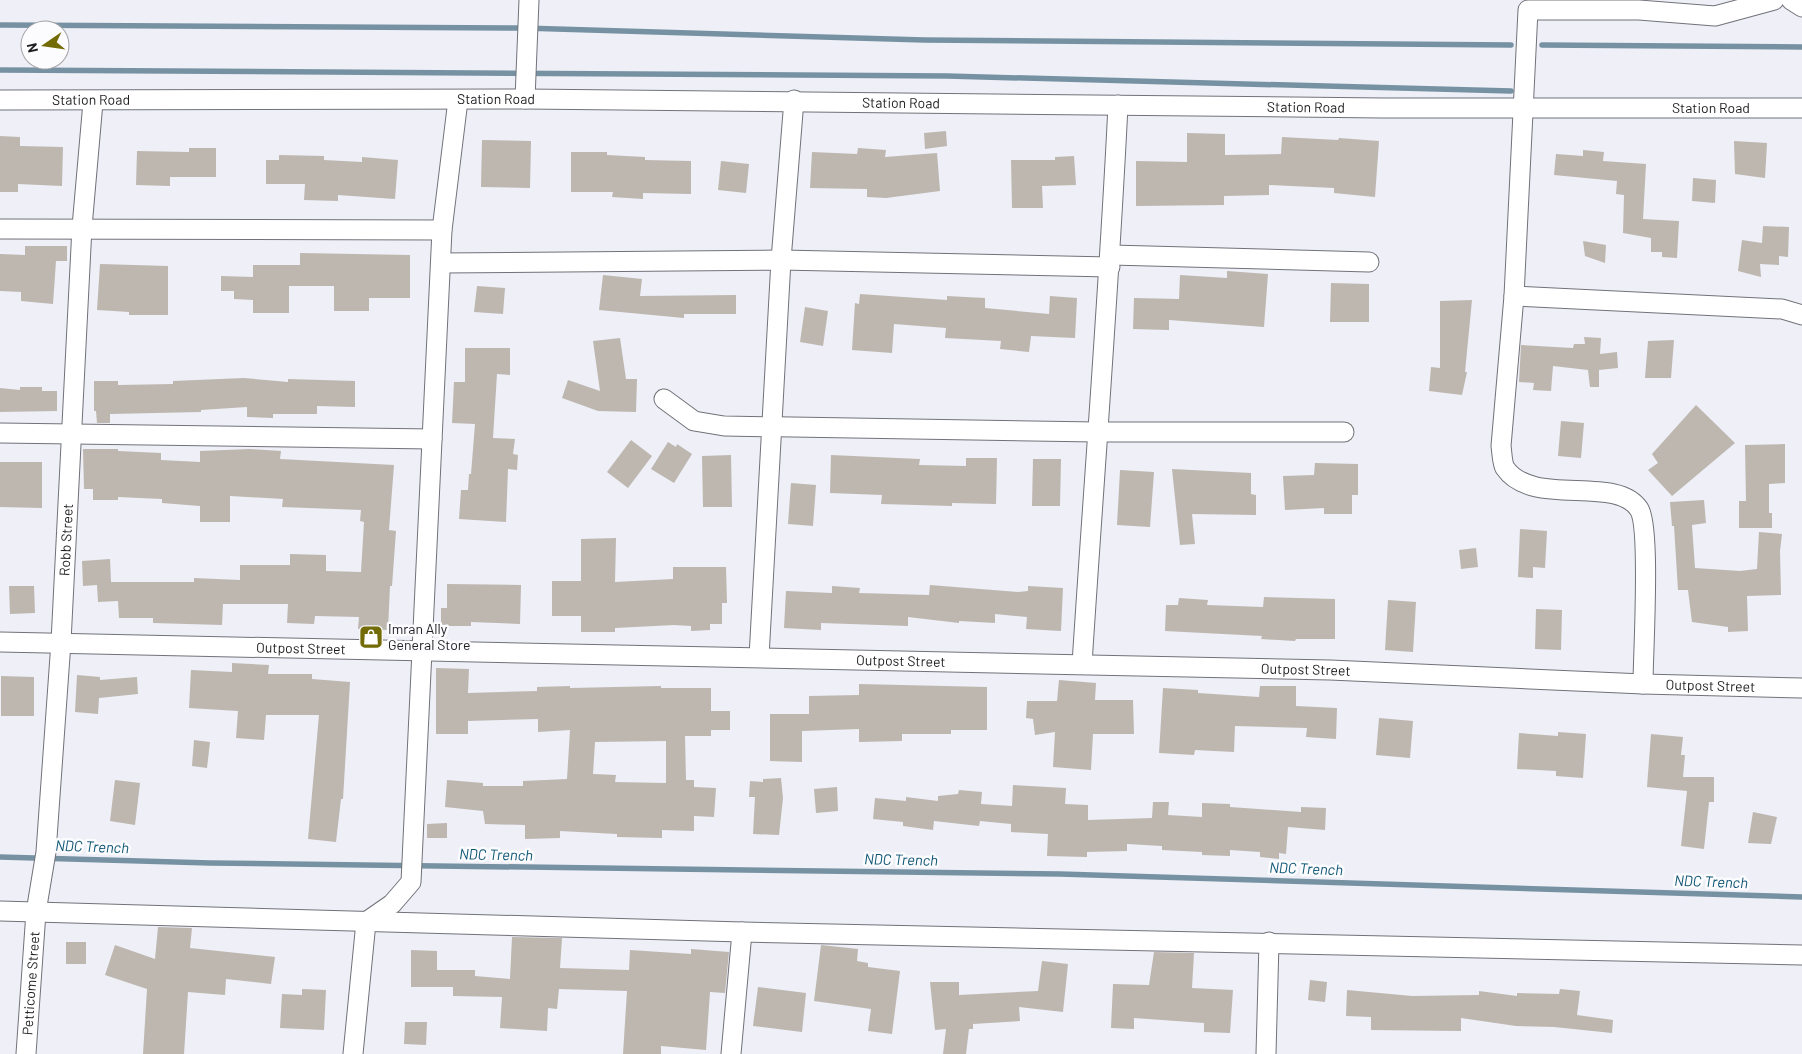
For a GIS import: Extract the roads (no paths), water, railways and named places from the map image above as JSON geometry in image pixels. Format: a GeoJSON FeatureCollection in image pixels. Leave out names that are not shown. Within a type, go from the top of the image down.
{"type":"FeatureCollection","features":[{"type":"Feature","properties":{"kind":"street"},"geometry":{"type":"LineString","coordinates":[[1643,684],[1645,523],[1639,509],[1619,495],[1594,491],[1558,490],[1530,484],[1518,480],[1504,467],[1501,446],[1514,296],[1528,10],[1639,10],[1716,16],[1774,0]]}},
{"type":"Feature","properties":{"kind":"street"},"geometry":{"type":"LineString","coordinates":[[1791,0],[1802,7]]}},
{"type":"Feature","properties":{"kind":"street"},"geometry":{"type":"LineString","coordinates":[[525,99],[529,5]]}},
{"type":"Feature","properties":{"kind":"street","name":"Station Road"},"geometry":{"type":"LineString","coordinates":[[0,100],[93,102],[525,99],[794,100],[1383,108],[1523,106],[1802,108]]}},
{"type":"Feature","properties":{"kind":"street"},"geometry":{"type":"LineString","coordinates":[[353,1054],[366,922],[392,904],[411,882],[442,230],[458,100]]}},
{"type":"Feature","properties":{"kind":"street"},"geometry":{"type":"LineString","coordinates":[[759,656],[770,426],[794,100]]}},
{"type":"Feature","properties":{"kind":"street","name":"Robb Street"},"geometry":{"type":"LineString","coordinates":[[44,876],[61,642],[82,228],[93,102]]}},
{"type":"Feature","properties":{"kind":"street"},"geometry":{"type":"LineString","coordinates":[[1082,664],[1110,261],[1118,105]]}},
{"type":"Feature","properties":{"kind":"street"},"geometry":{"type":"LineString","coordinates":[[0,229],[442,230]]}},
{"type":"Feature","properties":{"kind":"street"},"geometry":{"type":"LineString","coordinates":[[441,263],[781,260],[1369,262]]}},
{"type":"Feature","properties":{"kind":"street"},"geometry":{"type":"LineString","coordinates":[[1514,296],[1782,309],[1802,315]]}},
{"type":"Feature","properties":{"kind":"street"},"geometry":{"type":"LineString","coordinates":[[664,398],[694,421],[724,426],[1097,432],[1344,432]]}},
{"type":"Feature","properties":{"kind":"street"},"geometry":{"type":"LineString","coordinates":[[0,433],[432,439]]}},
{"type":"Feature","properties":{"kind":"street","name":"Outpost Street"},"geometry":{"type":"LineString","coordinates":[[0,642],[759,656],[1330,670],[1643,684],[1802,688]]}},
{"type":"Feature","properties":{"kind":"street","name":"Petticome Street"},"geometry":{"type":"LineString","coordinates":[[26,1054],[36,912],[44,876]]}},
{"type":"Feature","properties":{"kind":"street"},"geometry":{"type":"LineString","coordinates":[[0,911],[742,932],[1802,955]]}},
{"type":"Feature","properties":{"kind":"street"},"geometry":{"type":"LineString","coordinates":[[731,1054],[742,932]]}},
{"type":"Feature","properties":{"kind":"street"},"geometry":{"type":"LineString","coordinates":[[1266,1054],[1269,942]]}},
{"type":"Feature","properties":{"kind":"waterway"},"geometry":{"type":"LineString","coordinates":[[0,25],[523,28],[924,40],[1511,45]]}},
{"type":"Feature","properties":{"kind":"waterway"},"geometry":{"type":"LineString","coordinates":[[1542,45],[1802,47]]}},
{"type":"Feature","properties":{"kind":"waterway"},"geometry":{"type":"LineString","coordinates":[[0,70],[947,76],[1511,91]]}},
{"type":"Feature","properties":{"kind":"waterway","name":"NDC Trench"},"geometry":{"type":"LineString","coordinates":[[0,857],[210,863],[1060,874],[1802,897]]}},
{"type":"Feature","properties":{"kind":"place","name":"Imran Ally General Store"},"geometry":{"type":"Point","coordinates":[371,637]}}]}
